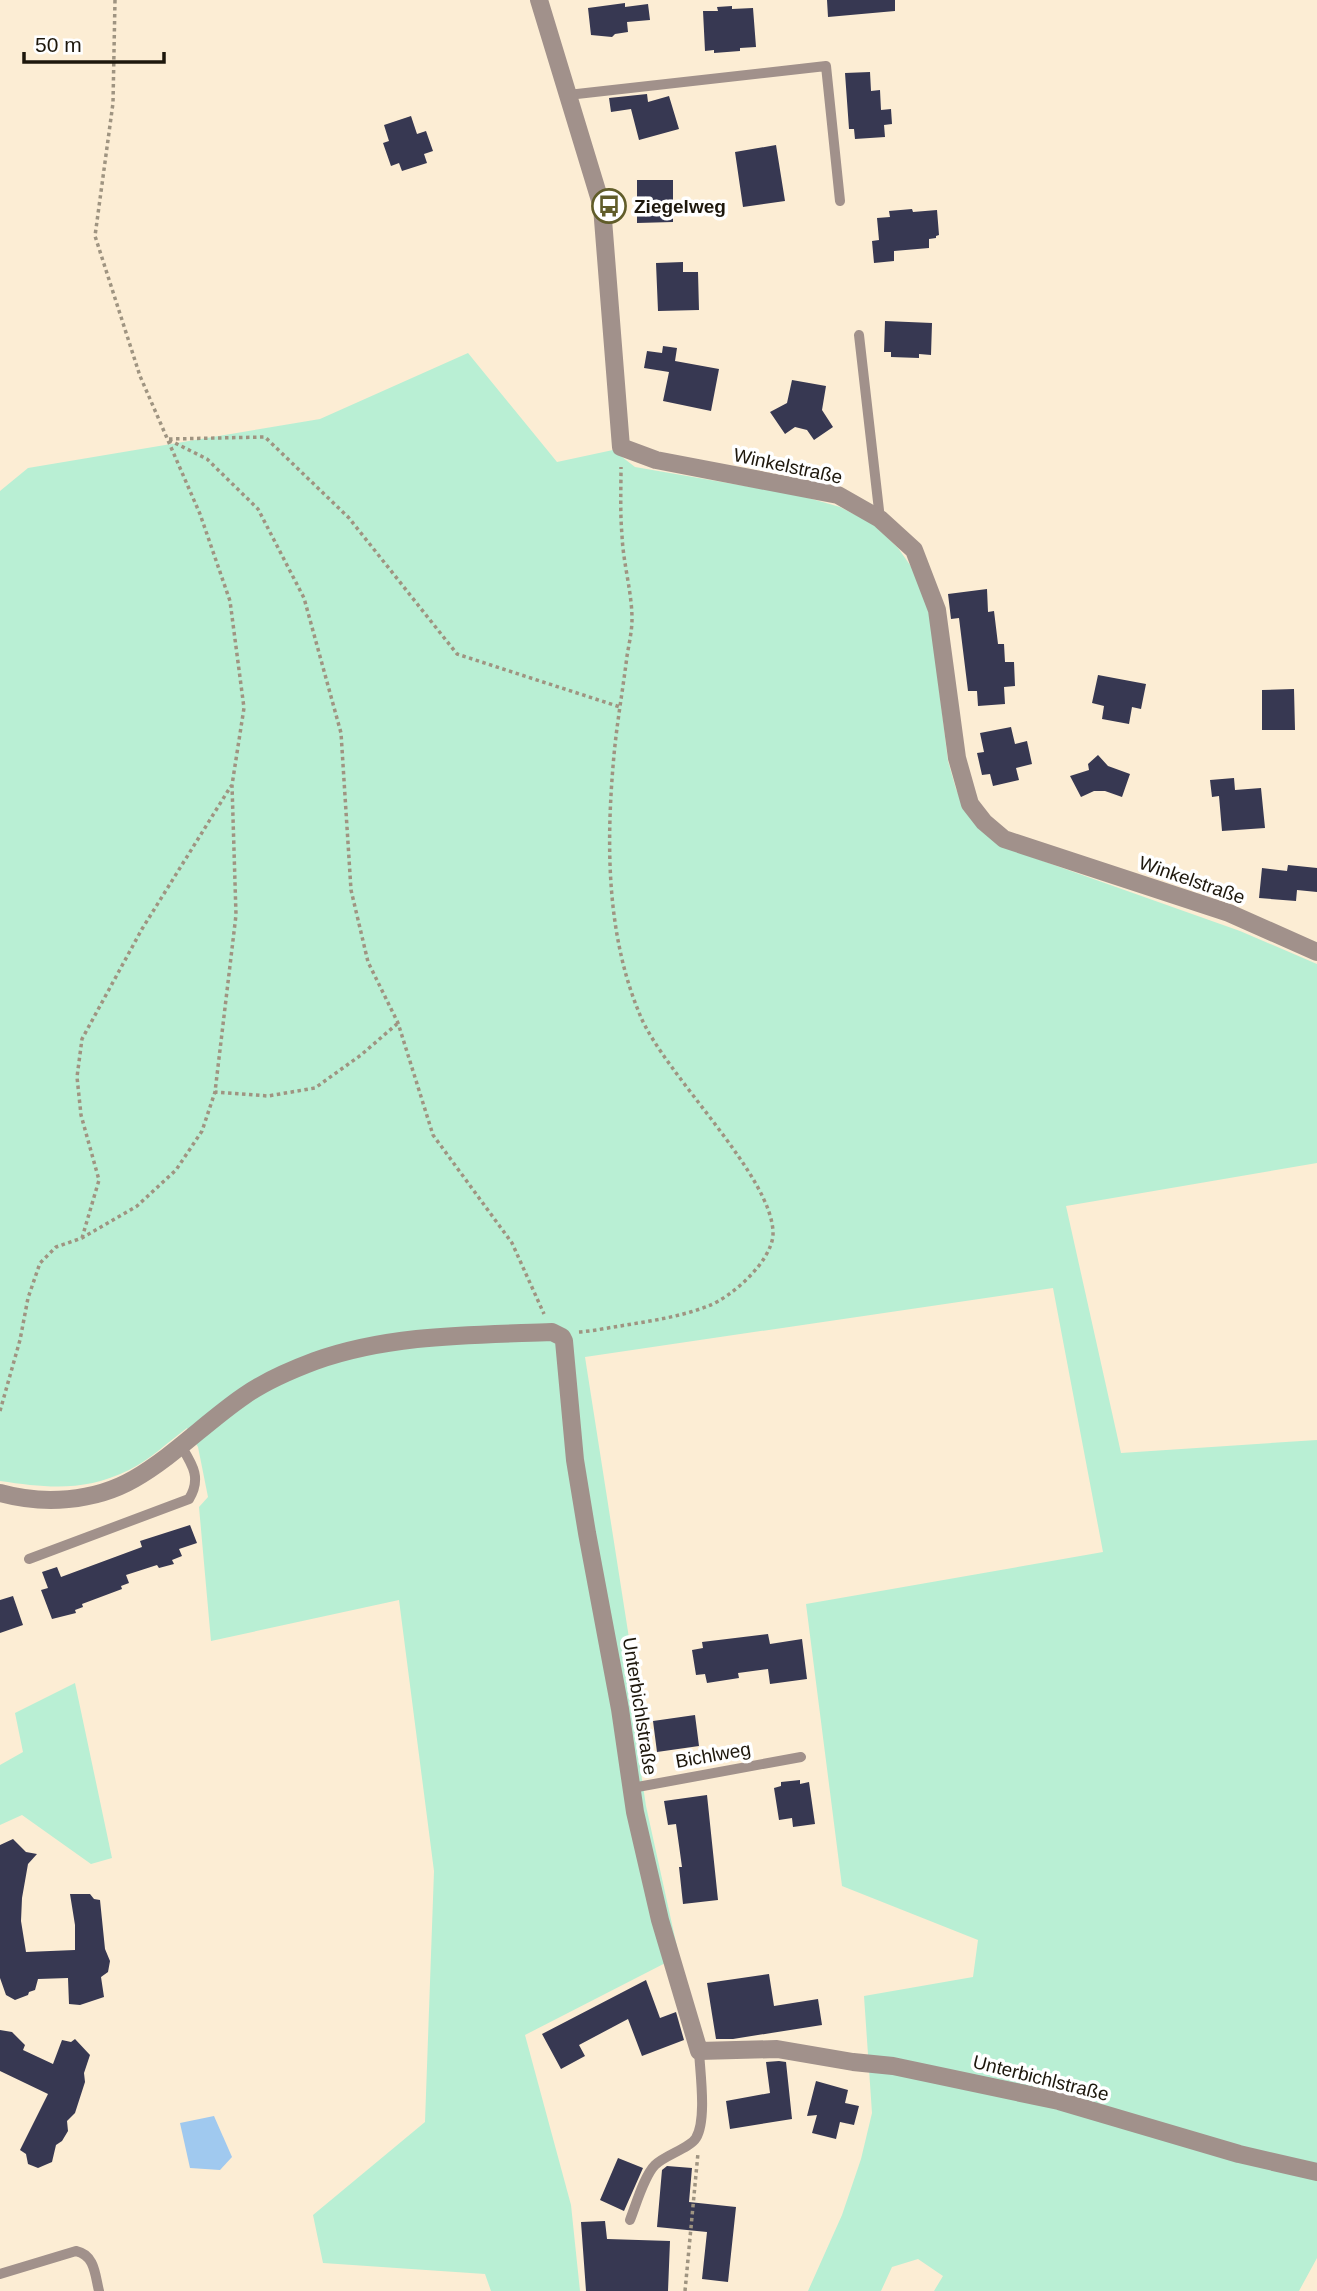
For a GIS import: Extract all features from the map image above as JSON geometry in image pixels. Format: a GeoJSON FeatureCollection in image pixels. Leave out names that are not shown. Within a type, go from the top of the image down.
{"type":"FeatureCollection","features":[{"type":"Feature","properties":{"kind":"street"},"geometry":{"type":"LineString","coordinates":[[539,0],[602,207],[621,447]]}},
{"type":"Feature","properties":{"kind":"street","name":"Winkelstraße"},"geometry":{"type":"LineString","coordinates":[[621,447],[656,460],[838,495],[880,519],[914,550],[937,610],[957,758],[970,804],[984,822],[1004,839],[1229,913],[1317,952]]}},
{"type":"Feature","properties":{"kind":"street"},"geometry":{"type":"LineString","coordinates":[[0,1493],[24,1500],[51,1500],[109,1490],[134,1480],[258,1387],[316,1361],[352,1349],[466,1335],[556,1333]]}},
{"type":"Feature","properties":{"kind":"street","name":"Unterbichlstraße"},"geometry":{"type":"LineString","coordinates":[[556,1333],[564,1340],[575,1460],[621,1709],[640,1835],[660,1920],[699,2051],[776,2049],[892,2066],[1059,2101],[1239,2154],[1317,2172]]}},
{"type":"Feature","properties":{"kind":"lane"},"geometry":{"type":"LineString","coordinates":[[568,95],[826,66],[840,201]]}},
{"type":"Feature","properties":{"kind":"lane"},"geometry":{"type":"LineString","coordinates":[[859,335],[880,519]]}},
{"type":"Feature","properties":{"kind":"lane"},"geometry":{"type":"LineString","coordinates":[[29,1559],[189,1499],[196,1488],[196,1478],[191,1462],[181,1446]]}},
{"type":"Feature","properties":{"kind":"lane","name":"Bichlweg"},"geometry":{"type":"LineString","coordinates":[[632,1788],[800,1757]]}},
{"type":"Feature","properties":{"kind":"lane"},"geometry":{"type":"LineString","coordinates":[[630,2220],[654,2166],[695,2141],[701,2119],[699,2051]]}},
{"type":"Feature","properties":{"kind":"lane"},"geometry":{"type":"LineString","coordinates":[[0,2274],[76,2251],[88,2256],[92,2261],[99,2291]]}},
{"type":"Feature","properties":{"kind":"path"},"geometry":{"type":"LineString","coordinates":[[0,1411],[20,1340],[27,1298],[40,1263],[56,1247],[82,1238],[137,1206],[176,1170],[202,1131],[215,1091],[236,915],[232,785],[244,708],[230,601],[201,514],[140,376],[95,236],[113,103],[115,0]]}},
{"type":"Feature","properties":{"kind":"path"},"geometry":{"type":"LineString","coordinates":[[167,439],[265,437],[349,519],[457,654],[620,707]]}},
{"type":"Feature","properties":{"kind":"path"},"geometry":{"type":"LineString","coordinates":[[167,439],[207,459],[258,509],[304,598],[341,733],[351,890],[368,962],[398,1023],[433,1135],[512,1243],[556,1333],[659,1319],[708,1306],[731,1293],[757,1268],[767,1254],[773,1235],[771,1217],[749,1175],[713,1122],[655,1046],[640,1017],[623,969],[609,874],[614,756],[632,619],[622,536],[621,447]]}},
{"type":"Feature","properties":{"kind":"path"},"geometry":{"type":"LineString","coordinates":[[82,1238],[99,1180],[81,1115],[77,1077],[82,1039],[142,929],[232,785]]}},
{"type":"Feature","properties":{"kind":"path"},"geometry":{"type":"LineString","coordinates":[[215,1091],[268,1096],[316,1088],[398,1023]]}},
{"type":"Feature","properties":{"kind":"path"},"geometry":{"type":"LineString","coordinates":[[685,2291],[699,2156],[695,2141]]}},
{"type":"Feature","properties":{"kind":"green space"},"geometry":{"type":"Polygon","coordinates":[[[468,353],[557,462],[613,450],[635,467],[798,495],[840,507],[873,524],[898,548],[915,572],[929,608],[948,761],[956,789],[967,812],[1023,854],[1240,931],[1317,964],[1317,1163],[1066,1206],[1121,1453],[1317,1440],[1317,2258],[1299,2291],[934,2291],[943,2276],[918,2259],[892,2267],[881,2291],[808,2291],[842,2215],[861,2159],[872,2113],[864,1996],[973,1977],[978,1940],[842,1886],[806,1604],[1103,1552],[1053,1288],[585,1357],[629,1638],[622,1646],[646,1806],[679,1956],[525,2035],[571,2205],[580,2291],[491,2291],[485,2274],[323,2263],[313,2215],[425,2122],[434,1871],[399,1600],[211,1641],[199,1507],[208,1497],[198,1447],[187,1428],[137,1466],[97,1482],[50,1486],[0,1481],[0,491],[28,468],[320,419],[468,353]]]}},
{"type":"Feature","properties":{"kind":"green space"},"geometry":{"type":"Polygon","coordinates":[[[75,1683],[112,1858],[91,1864],[22,1815],[0,1825],[0,1765],[23,1752],[15,1713],[75,1683]]]}},
{"type":"Feature","properties":{"kind":"water"},"geometry":{"type":"Polygon","coordinates":[[[214,2116],[232,2157],[220,2170],[190,2168],[180,2123],[214,2116]]]}},
{"type":"Feature","properties":{"kind":"building"},"geometry":{"type":"Polygon","coordinates":[[[827,0],[895,0],[895,11],[828,17],[827,0]]]}},
{"type":"Feature","properties":{"kind":"building"},"geometry":{"type":"Polygon","coordinates":[[[625,3],[625,7],[648,4],[650,20],[627,22],[628,32],[612,37],[591,35],[588,8],[625,3]]]}},
{"type":"Feature","properties":{"kind":"building"},"geometry":{"type":"Polygon","coordinates":[[[732,6],[732,9],[753,8],[756,47],[740,48],[740,51],[705,51],[703,11],[718,11],[717,7],[732,6]]]}},
{"type":"Feature","properties":{"kind":"building"},"geometry":{"type":"Polygon","coordinates":[[[870,72],[871,91],[880,90],[881,110],[891,109],[892,124],[884,125],[885,137],[855,139],[854,129],[849,129],[845,73],[870,72]]]}},
{"type":"Feature","properties":{"kind":"building"},"geometry":{"type":"Polygon","coordinates":[[[647,94],[648,102],[669,96],[679,129],[639,140],[631,109],[611,112],[609,98],[647,94]]]}},
{"type":"Feature","properties":{"kind":"building"},"geometry":{"type":"Polygon","coordinates":[[[411,116],[417,134],[426,131],[433,151],[424,154],[427,163],[402,171],[399,163],[391,166],[383,143],[389,141],[384,125],[411,116]]]}},
{"type":"Feature","properties":{"kind":"building"},"geometry":{"type":"Polygon","coordinates":[[[776,145],[785,201],[743,207],[735,152],[776,145]]]}},
{"type":"Feature","properties":{"kind":"building"},"geometry":{"type":"Polygon","coordinates":[[[637,180],[673,180],[673,222],[637,223],[637,180]]]}},
{"type":"Feature","properties":{"kind":"building"},"geometry":{"type":"Polygon","coordinates":[[[912,209],[913,212],[937,210],[939,235],[929,239],[929,248],[894,251],[894,261],[874,263],[872,241],[879,240],[877,218],[890,217],[889,211],[912,209]]]}},
{"type":"Feature","properties":{"kind":"building"},"geometry":{"type":"Polygon","coordinates":[[[683,262],[683,272],[698,272],[699,310],[658,311],[656,263],[683,262]]]}},
{"type":"Feature","properties":{"kind":"building"},"geometry":{"type":"Polygon","coordinates":[[[885,321],[932,323],[931,355],[919,354],[919,358],[891,357],[891,352],[884,352],[885,321]]]}},
{"type":"Feature","properties":{"kind":"building"},"geometry":{"type":"Polygon","coordinates":[[[663,346],[677,348],[675,361],[719,369],[711,411],[663,401],[669,372],[644,368],[647,351],[662,353],[663,346]]]}},
{"type":"Feature","properties":{"kind":"building"},"geometry":{"type":"Polygon","coordinates":[[[792,380],[826,386],[822,410],[833,427],[814,440],[807,430],[795,427],[785,434],[770,412],[787,403],[792,380]]]}},
{"type":"Feature","properties":{"kind":"building"},"geometry":{"type":"Polygon","coordinates":[[[987,589],[988,612],[994,611],[998,644],[1004,644],[1005,662],[1014,662],[1015,686],[1004,687],[1005,704],[978,706],[977,691],[968,691],[959,618],[951,619],[948,594],[987,589]]]}},
{"type":"Feature","properties":{"kind":"building"},"geometry":{"type":"Polygon","coordinates":[[[1098,675],[1146,684],[1141,709],[1132,707],[1129,724],[1102,719],[1104,706],[1092,703],[1098,675]]]}},
{"type":"Feature","properties":{"kind":"building"},"geometry":{"type":"Polygon","coordinates":[[[1294,689],[1295,730],[1262,730],[1262,690],[1294,689]]]}},
{"type":"Feature","properties":{"kind":"building"},"geometry":{"type":"Polygon","coordinates":[[[1011,727],[1015,744],[1027,741],[1032,764],[1016,768],[1019,780],[993,786],[990,774],[982,775],[977,753],[984,752],[980,733],[1011,727]]]}},
{"type":"Feature","properties":{"kind":"building"},"geometry":{"type":"Polygon","coordinates":[[[1098,755],[1108,766],[1130,774],[1122,797],[1105,791],[1094,791],[1081,797],[1070,776],[1089,770],[1088,764],[1098,755]]]}},
{"type":"Feature","properties":{"kind":"building"},"geometry":{"type":"Polygon","coordinates":[[[1234,778],[1235,790],[1261,788],[1265,828],[1222,831],[1219,796],[1212,797],[1210,780],[1234,778]]]}},
{"type":"Feature","properties":{"kind":"building"},"geometry":{"type":"Polygon","coordinates":[[[1288,865],[1317,868],[1317,892],[1297,890],[1296,901],[1259,898],[1262,868],[1287,871],[1288,865]]]}},
{"type":"Feature","properties":{"kind":"building"},"geometry":{"type":"Polygon","coordinates":[[[190,1525],[197,1543],[179,1549],[182,1556],[172,1560],[174,1564],[159,1568],[157,1565],[126,1575],[129,1583],[121,1586],[122,1589],[82,1604],[83,1607],[75,1610],[76,1613],[52,1619],[41,1590],[48,1588],[42,1572],[57,1567],[61,1577],[142,1547],[140,1541],[190,1525]]]}},
{"type":"Feature","properties":{"kind":"building"},"geometry":{"type":"Polygon","coordinates":[[[13,1596],[23,1625],[0,1633],[0,1600],[13,1596]]]}},
{"type":"Feature","properties":{"kind":"building"},"geometry":{"type":"Polygon","coordinates":[[[768,1634],[770,1644],[802,1639],[807,1679],[770,1684],[768,1669],[738,1673],[739,1678],[707,1683],[705,1674],[696,1675],[692,1650],[703,1648],[702,1642],[768,1634]]]}},
{"type":"Feature","properties":{"kind":"building"},"geometry":{"type":"Polygon","coordinates":[[[695,1715],[699,1746],[657,1752],[653,1721],[695,1715]]]}},
{"type":"Feature","properties":{"kind":"building"},"geometry":{"type":"Polygon","coordinates":[[[800,1780],[800,1784],[809,1782],[815,1824],[793,1827],[792,1818],[779,1820],[774,1788],[781,1786],[781,1782],[800,1780]]]}},
{"type":"Feature","properties":{"kind":"building"},"geometry":{"type":"Polygon","coordinates":[[[707,1795],[718,1900],[683,1904],[679,1867],[682,1867],[676,1824],[668,1825],[664,1801],[707,1795]]]}},
{"type":"Feature","properties":{"kind":"building"},"geometry":{"type":"Polygon","coordinates":[[[13,1839],[26,1852],[37,1854],[28,1864],[22,1898],[21,1921],[26,1952],[75,1950],[75,1925],[70,1894],[90,1894],[94,1899],[100,1900],[105,1949],[110,1961],[108,1972],[101,1977],[104,1997],[80,2005],[69,2004],[68,1978],[38,1979],[35,1990],[15,2000],[6,1995],[0,1978],[0,1845],[13,1839]]]}},
{"type":"Feature","properties":{"kind":"building"},"geometry":{"type":"Polygon","coordinates":[[[769,1974],[774,2006],[818,1999],[822,2025],[733,2039],[716,2039],[707,1983],[769,1974]]]}},
{"type":"Feature","properties":{"kind":"building"},"geometry":{"type":"Polygon","coordinates":[[[646,1980],[660,2018],[676,2012],[684,2040],[642,2056],[628,2019],[579,2045],[585,2056],[561,2069],[542,2034],[646,1980]]]}},
{"type":"Feature","properties":{"kind":"building"},"geometry":{"type":"Polygon","coordinates":[[[0,2030],[12,2032],[25,2045],[23,2050],[53,2064],[62,2040],[71,2042],[75,2039],[90,2055],[75,2113],[67,2121],[68,2131],[56,2145],[52,2162],[38,2168],[28,2164],[26,2154],[20,2150],[48,2094],[0,2071],[0,2030]]]}},
{"type":"Feature","properties":{"kind":"building"},"geometry":{"type":"Polygon","coordinates":[[[766,2062],[786,2062],[792,2119],[730,2129],[726,2101],[770,2093],[766,2062]]]}},
{"type":"Feature","properties":{"kind":"building"},"geometry":{"type":"Polygon","coordinates":[[[816,2081],[848,2090],[845,2103],[859,2106],[854,2125],[840,2122],[836,2139],[812,2133],[817,2115],[807,2116],[816,2081]]]}},
{"type":"Feature","properties":{"kind":"building"},"geometry":{"type":"Polygon","coordinates":[[[618,2158],[643,2168],[624,2211],[600,2200],[618,2158]]]}},
{"type":"Feature","properties":{"kind":"building"},"geometry":{"type":"Polygon","coordinates":[[[667,2166],[692,2168],[689,2202],[736,2207],[728,2282],[702,2279],[707,2232],[657,2227],[662,2170],[667,2166]]]}},
{"type":"Feature","properties":{"kind":"building"},"geometry":{"type":"Polygon","coordinates":[[[605,2221],[607,2239],[670,2241],[668,2291],[586,2291],[581,2222],[605,2221]]]}},
{"type":"Feature","properties":{"kind":"place","name":"Ziegelweg"},"geometry":{"type":"Point","coordinates":[609,206]}}]}
